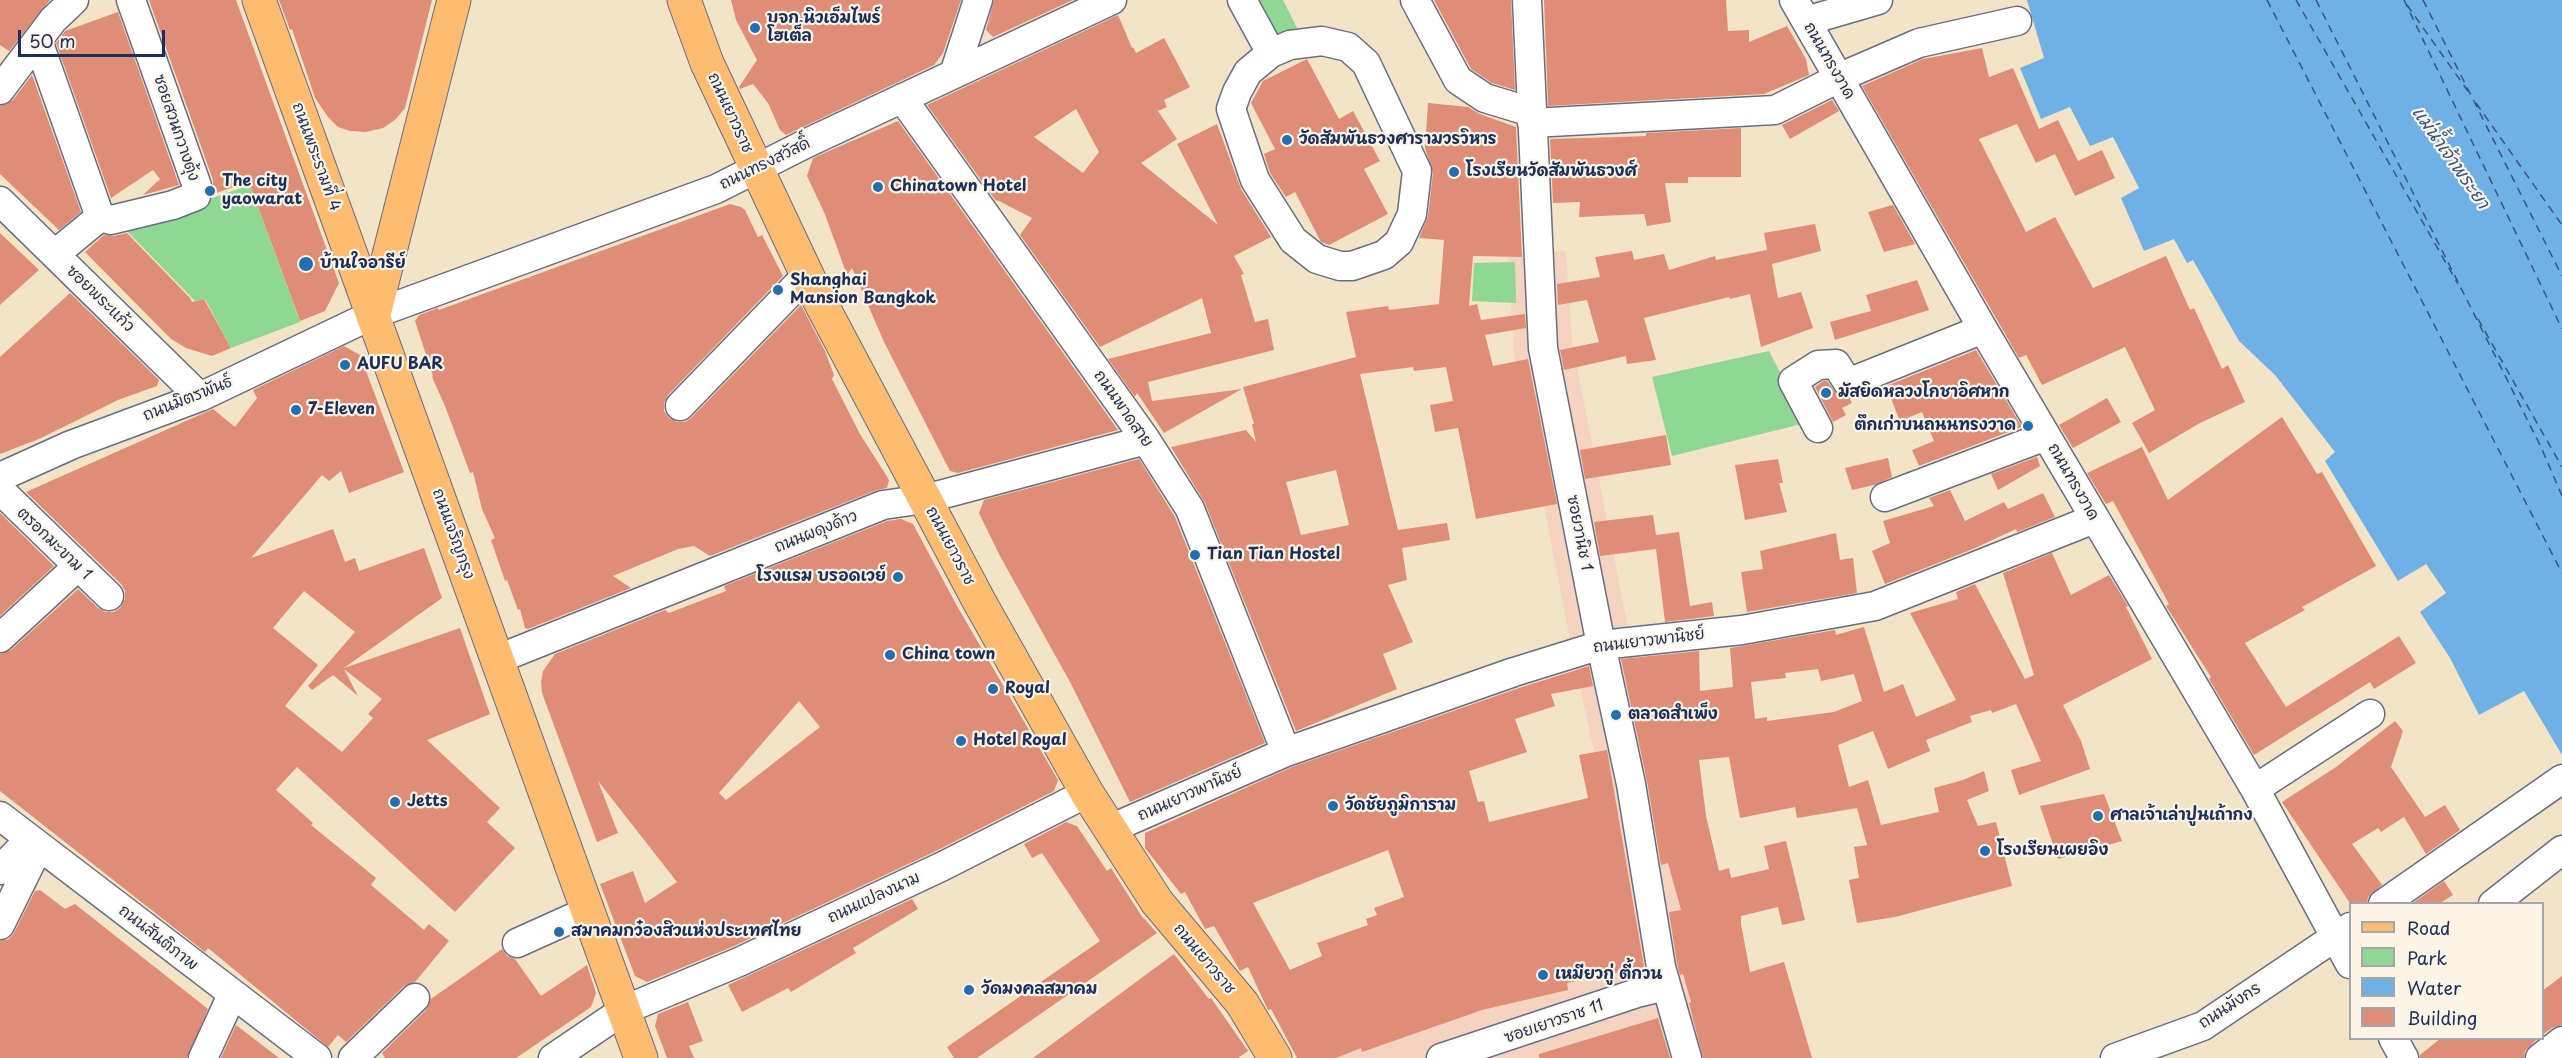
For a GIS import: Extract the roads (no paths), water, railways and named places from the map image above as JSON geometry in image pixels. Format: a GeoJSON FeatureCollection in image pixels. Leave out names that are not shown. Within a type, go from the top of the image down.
{"type":"FeatureCollection","features":[{"type":"Feature","properties":{"kind":"main road","name":"ถนนพระรามที่ 4"},"geometry":{"type":"LineString","coordinates":[[259,0],[374,314]]}},
{"type":"Feature","properties":{"kind":"main road"},"geometry":{"type":"LineString","coordinates":[[374,314],[454,0]]}},
{"type":"Feature","properties":{"kind":"main road","name":"ถนนเยาวราช"},"geometry":{"type":"LineString","coordinates":[[684,0],[707,63],[807,275],[979,602],[1087,793],[1157,902],[1242,1003],[1275,1058]]}},
{"type":"Feature","properties":{"kind":"main road","name":"ถนนเจริญกรุง"},"geometry":{"type":"LineString","coordinates":[[374,314],[642,1058]]}},
{"type":"Feature","properties":{"kind":"street"},"geometry":{"type":"LineString","coordinates":[[2,71],[38,41],[54,20],[74,0]]}},
{"type":"Feature","properties":{"kind":"street","name":"ซอยสวนกวางตุ้ง"},"geometry":{"type":"LineString","coordinates":[[100,217],[111,220],[193,199],[196,196],[197,186],[131,0]]}},
{"type":"Feature","properties":{"kind":"street"},"geometry":{"type":"LineString","coordinates":[[954,74],[978,0]]}},
{"type":"Feature","properties":{"kind":"street","name":"ถนนทรงสวัสดิ์"},"geometry":{"type":"LineString","coordinates":[[374,314],[716,189],[755,168],[1112,0]]}},
{"type":"Feature","properties":{"kind":"street"},"geometry":{"type":"LineString","coordinates":[[1242,0],[1271,52]]}},
{"type":"Feature","properties":{"kind":"street"},"geometry":{"type":"LineString","coordinates":[[1414,0],[1458,80],[1485,98],[1531,118],[1775,110],[1839,78],[1919,43],[2016,21]]}},
{"type":"Feature","properties":{"kind":"street","name":"ซอยวานิช 1"},"geometry":{"type":"LineString","coordinates":[[1527,0],[1543,348],[1601,645],[1631,783],[1666,986],[1687,1058]]}},
{"type":"Feature","properties":{"kind":"street"},"geometry":{"type":"LineString","coordinates":[[1800,10],[1878,0]]}},
{"type":"Feature","properties":{"kind":"street","name":"ถนนทรงวาด"},"geometry":{"type":"LineString","coordinates":[[1800,10],[2094,519],[2255,789],[2343,931],[2349,959]]}},
{"type":"Feature","properties":{"kind":"street"},"geometry":{"type":"LineString","coordinates":[[38,41],[100,217],[54,254]]}},
{"type":"Feature","properties":{"kind":"street"},"geometry":{"type":"LineString","coordinates":[[1322,41],[1348,47],[1366,63],[1417,171],[1412,214],[1399,242],[1384,255],[1352,266],[1340,266],[1317,259],[1293,240],[1256,180],[1231,109],[1248,72],[1271,52],[1290,45],[1322,41]]}},
{"type":"Feature","properties":{"kind":"street","name":"ถนนพาดสาย"},"geometry":{"type":"LineString","coordinates":[[902,98],[1146,440],[1190,508],[1286,752]]}},
{"type":"Feature","properties":{"kind":"street","name":"ซอยพระแก้ว"},"geometry":{"type":"LineString","coordinates":[[0,201],[200,397]]}},
{"type":"Feature","properties":{"kind":"street"},"geometry":{"type":"LineString","coordinates":[[680,406],[807,275]]}},
{"type":"Feature","properties":{"kind":"street","name":"ถนนมิตรพันธ์"},"geometry":{"type":"LineString","coordinates":[[0,477],[71,445],[200,397],[374,314]]}},
{"type":"Feature","properties":{"kind":"street"},"geometry":{"type":"LineString","coordinates":[[1818,428],[1793,381],[1818,365],[1836,364],[1848,383],[1983,329]]}},
{"type":"Feature","properties":{"kind":"street"},"geometry":{"type":"LineString","coordinates":[[1885,497],[2046,436]]}},
{"type":"Feature","properties":{"kind":"street","name":"ถนนผดุงด้าว"},"geometry":{"type":"LineString","coordinates":[[498,659],[883,505],[925,499],[1146,440]]}},
{"type":"Feature","properties":{"kind":"street","name":"ตรอกมะขาม 1"},"geometry":{"type":"LineString","coordinates":[[0,490],[109,597]]}},
{"type":"Feature","properties":{"kind":"street","name":"ถนนเยาวพานิชย์"},"geometry":{"type":"LineString","coordinates":[[1110,829],[1286,752],[1326,746],[1492,679],[1601,645],[1742,630],[1875,606],[2094,519]]}},
{"type":"Feature","properties":{"kind":"street"},"geometry":{"type":"LineString","coordinates":[[0,638],[77,567]]}},
{"type":"Feature","properties":{"kind":"street"},"geometry":{"type":"LineString","coordinates":[[2255,789],[2370,714]]}},
{"type":"Feature","properties":{"kind":"street"},"geometry":{"type":"LineString","coordinates":[[2384,902],[2562,780]]}},
{"type":"Feature","properties":{"kind":"street","name":"ถนนแปลงนาม"},"geometry":{"type":"LineString","coordinates":[[553,1058],[624,1011],[739,962],[943,866],[1087,793]]}},
{"type":"Feature","properties":{"kind":"street","name":"ถนนสันติภาพ"},"geometry":{"type":"LineString","coordinates":[[0,816],[317,1058]]}},
{"type":"Feature","properties":{"kind":"street"},"geometry":{"type":"LineString","coordinates":[[0,870],[35,842]]}},
{"type":"Feature","properties":{"kind":"street"},"geometry":{"type":"LineString","coordinates":[[0,925],[35,842]]}},
{"type":"Feature","properties":{"kind":"street"},"geometry":{"type":"LineString","coordinates":[[2494,902],[2562,850]]}},
{"type":"Feature","properties":{"kind":"street"},"geometry":{"type":"LineString","coordinates":[[517,943],[588,911]]}},
{"type":"Feature","properties":{"kind":"street","name":"ถนนมังกร"},"geometry":{"type":"LineString","coordinates":[[2115,1058],[2203,1026],[2343,931]]}},
{"type":"Feature","properties":{"kind":"street","name":"ซอยเยาวราช 11"},"geometry":{"type":"LineString","coordinates":[[1442,1058],[1504,1049],[1637,993],[1666,986]]}},
{"type":"Feature","properties":{"kind":"street"},"geometry":{"type":"LineString","coordinates":[[203,1058],[232,994]]}},
{"type":"Feature","properties":{"kind":"street"},"geometry":{"type":"LineString","coordinates":[[353,1058],[415,999]]}},
{"type":"Feature","properties":{"kind":"street"},"geometry":{"type":"LineString","coordinates":[[2394,1040],[2404,1058]]}},
{"type":"Feature","properties":{"kind":"street"},"geometry":{"type":"LineString","coordinates":[[2540,1058],[2562,1041]]}},
{"type":"Feature","properties":{"kind":"water","name":"แม่น้ำเจ้าพระยา"},"geometry":{"type":"Polygon","coordinates":[[[2027,0],[2562,0],[2562,755],[2524,691],[2479,715],[2450,658],[2420,612],[2446,593],[2426,564],[2398,581],[2325,461],[2335,452],[2275,375],[2239,341],[2193,260],[2187,263],[2174,239],[2144,251],[2121,198],[2139,188],[2113,137],[2090,146],[2070,107],[2041,119],[2020,68],[2044,58],[2027,0]]]}},
{"type":"Feature","properties":{"kind":"place","name":"บจก.นิวเอ็มไพร์ โฮเต็ล"},"geometry":{"type":"Point","coordinates":[755,28]}},
{"type":"Feature","properties":{"kind":"place","name":"วัดสัมพันธวงศารามวรวิหาร"},"geometry":{"type":"Point","coordinates":[1287,140]}},
{"type":"Feature","properties":{"kind":"place","name":"โรงเรียนวัดสัมพันธวงศ์"},"geometry":{"type":"Point","coordinates":[1454,172]}},
{"type":"Feature","properties":{"kind":"place","name":"Chinatown Hotel"},"geometry":{"type":"Point","coordinates":[878,187]}},
{"type":"Feature","properties":{"kind":"place","name":"The city yaowarat"},"geometry":{"type":"Point","coordinates":[210,191]}},
{"type":"Feature","properties":{"kind":"place","name":"บ้านใจอารีย์"},"geometry":{"type":"Point","coordinates":[306,264]}},
{"type":"Feature","properties":{"kind":"place","name":"Shanghai Mansion Bangkok"},"geometry":{"type":"Point","coordinates":[778,290]}},
{"type":"Feature","properties":{"kind":"place","name":"AUFU BAR"},"geometry":{"type":"Point","coordinates":[345,365]}},
{"type":"Feature","properties":{"kind":"place","name":"มัสยิดหลวงโกชาอิศหาก"},"geometry":{"type":"Point","coordinates":[1826,393]}},
{"type":"Feature","properties":{"kind":"place","name":"7-Eleven"},"geometry":{"type":"Point","coordinates":[296,410]}},
{"type":"Feature","properties":{"kind":"place","name":"ตึกเก่าบนถนนทรงวาด"},"geometry":{"type":"Point","coordinates":[2028,426]}},
{"type":"Feature","properties":{"kind":"place","name":"Tian Tian Hostel"},"geometry":{"type":"Point","coordinates":[1195,555]}},
{"type":"Feature","properties":{"kind":"place","name":"โรงแรม บรอดเวย์"},"geometry":{"type":"Point","coordinates":[898,577]}},
{"type":"Feature","properties":{"kind":"place","name":"China town"},"geometry":{"type":"Point","coordinates":[890,655]}},
{"type":"Feature","properties":{"kind":"place","name":"Royal"},"geometry":{"type":"Point","coordinates":[993,689]}},
{"type":"Feature","properties":{"kind":"place","name":"ตลาดสำเพ็ง"},"geometry":{"type":"Point","coordinates":[1616,715]}},
{"type":"Feature","properties":{"kind":"place","name":"Hotel Royal"},"geometry":{"type":"Point","coordinates":[961,741]}},
{"type":"Feature","properties":{"kind":"place","name":"Jetts"},"geometry":{"type":"Point","coordinates":[395,802]}},
{"type":"Feature","properties":{"kind":"place","name":"วัดชัยภูมิการาม"},"geometry":{"type":"Point","coordinates":[1333,806]}},
{"type":"Feature","properties":{"kind":"place","name":"ศาลเจ้าเล่าปูนเถ้ากง"},"geometry":{"type":"Point","coordinates":[2098,816]}},
{"type":"Feature","properties":{"kind":"place","name":"โรงเรียนเผยอิง"},"geometry":{"type":"Point","coordinates":[1985,851]}},
{"type":"Feature","properties":{"kind":"place","name":"สมาคมกว๋องสิวแห่งประเทศไทย"},"geometry":{"type":"Point","coordinates":[559,932]}},
{"type":"Feature","properties":{"kind":"place","name":"เหมียวกู่ ตี้กวน"},"geometry":{"type":"Point","coordinates":[1543,975]}},
{"type":"Feature","properties":{"kind":"place","name":"วัดมงคลสมาคม"},"geometry":{"type":"Point","coordinates":[969,990]}}]}
